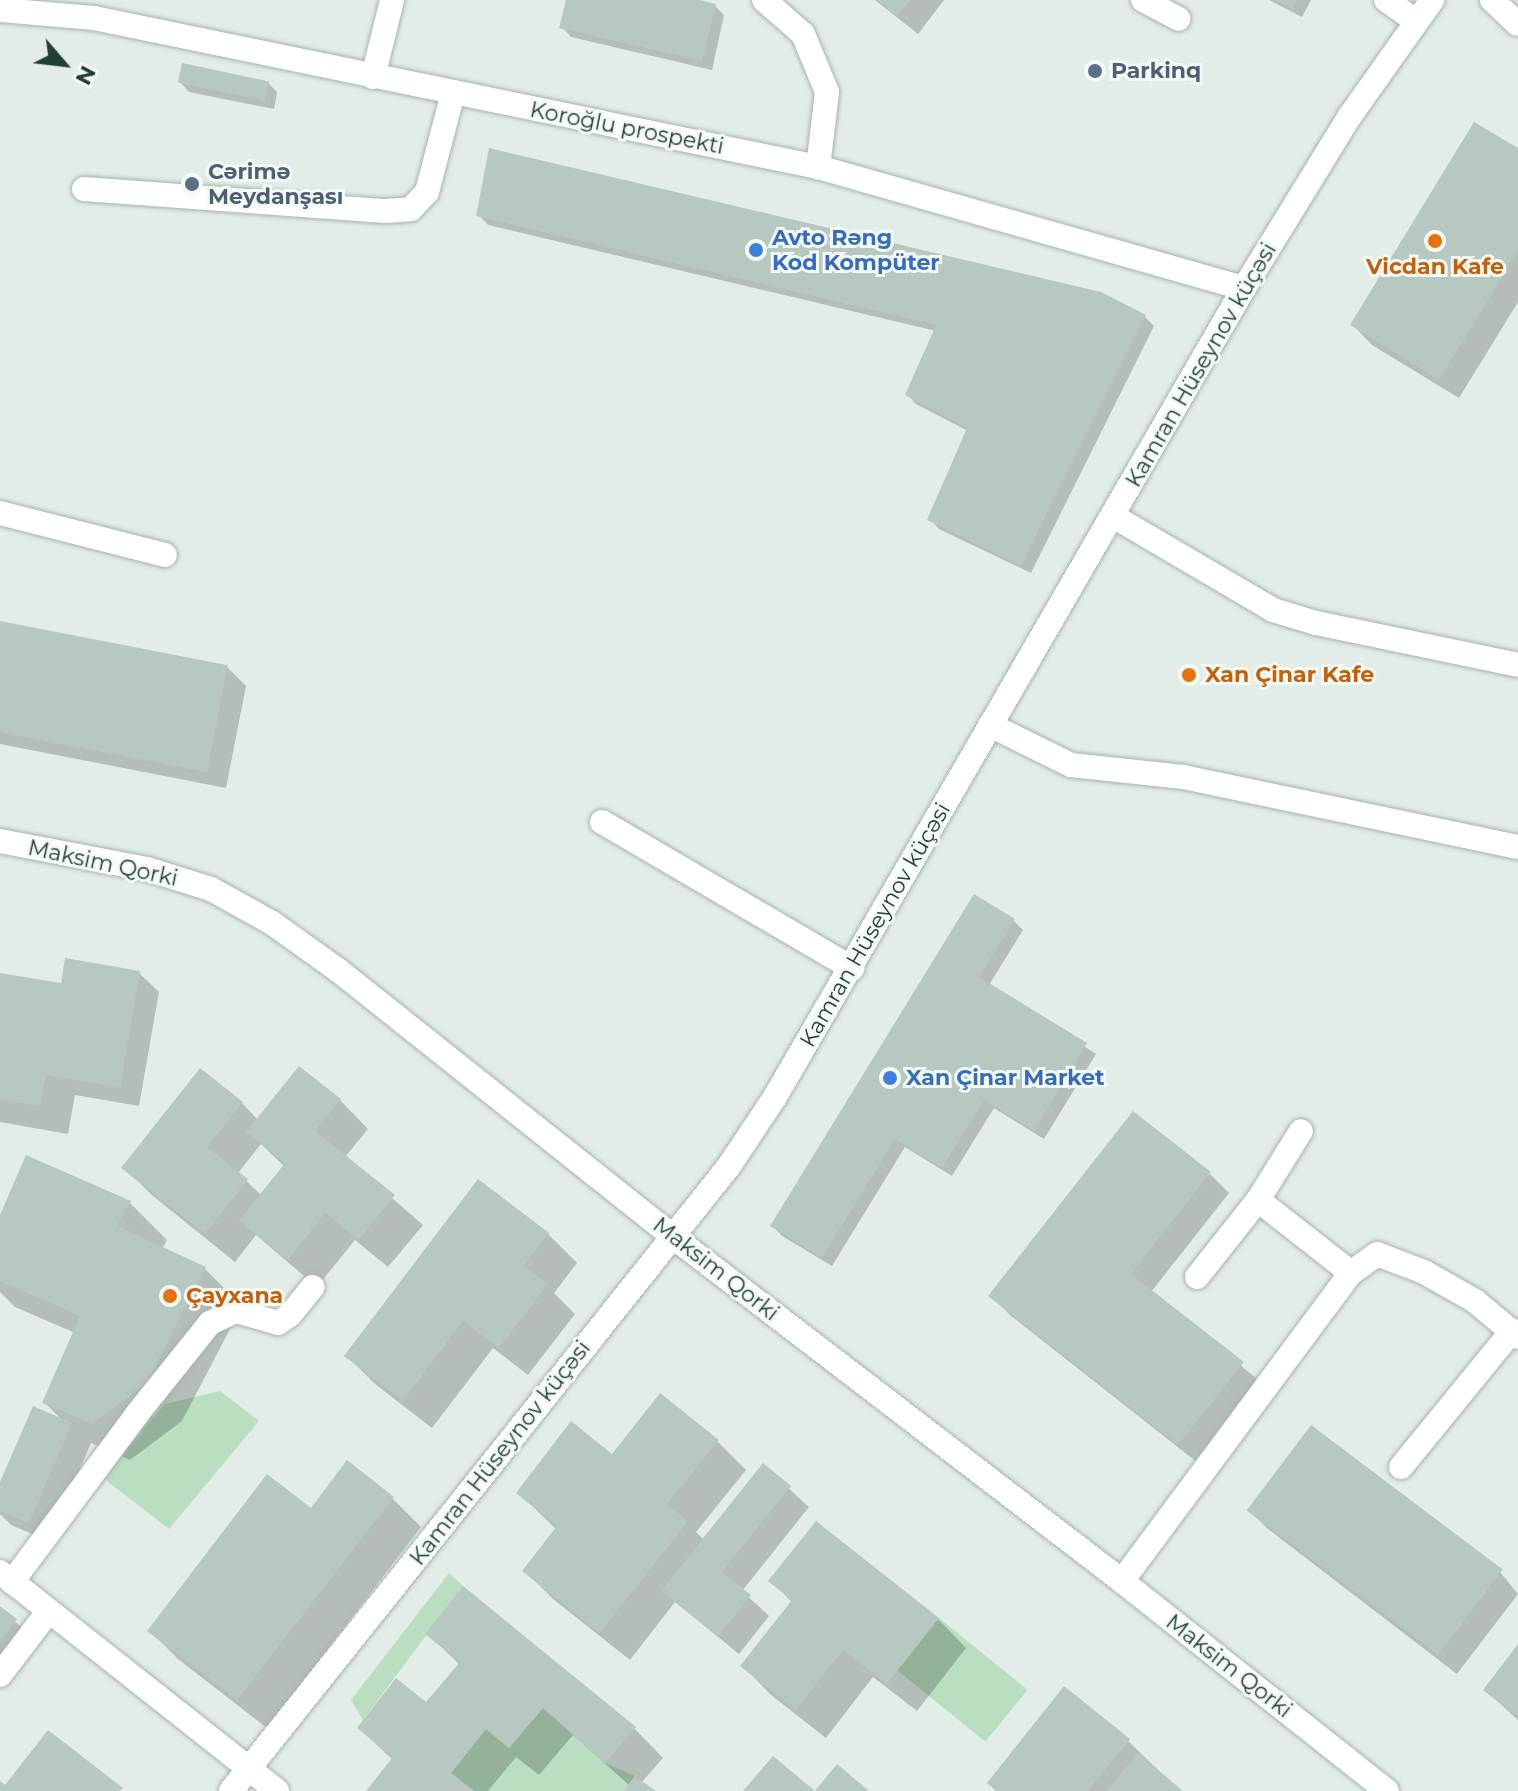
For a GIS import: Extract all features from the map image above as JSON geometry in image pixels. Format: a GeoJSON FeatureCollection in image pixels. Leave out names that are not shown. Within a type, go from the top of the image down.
{"type":"FeatureCollection","features":[{"type":"Feature","properties":{"kind":"street"},"geometry":{"type":"LineString","coordinates":[[373,77],[392,0]]}},
{"type":"Feature","properties":{"kind":"street"},"geometry":{"type":"LineString","coordinates":[[764,0],[803,34],[827,92],[818,167]]}},
{"type":"Feature","properties":{"kind":"street"},"geometry":{"type":"LineString","coordinates":[[1143,0],[1178,19]]}},
{"type":"Feature","properties":{"kind":"street"},"geometry":{"type":"LineString","coordinates":[[1386,0],[1415,20]]}},
{"type":"Feature","properties":{"kind":"street","name":"Kamran Hüseynov küçəsi"},"geometry":{"type":"LineString","coordinates":[[231,1791],[729,1166],[775,1097],[852,968],[1244,288],[1350,116],[1432,0]]}},
{"type":"Feature","properties":{"kind":"street"},"geometry":{"type":"LineString","coordinates":[[1492,0],[1518,24]]}},
{"type":"Feature","properties":{"kind":"street","name":"Koroğlu prospekti"},"geometry":{"type":"LineString","coordinates":[[0,10],[96,9],[373,77],[818,167],[1244,288]]}},
{"type":"Feature","properties":{"kind":"street"},"geometry":{"type":"LineString","coordinates":[[84,189],[385,211],[411,209],[427,192],[453,93]]}},
{"type":"Feature","properties":{"kind":"street"},"geometry":{"type":"LineString","coordinates":[[0,513],[165,555]]}},
{"type":"Feature","properties":{"kind":"street"},"geometry":{"type":"LineString","coordinates":[[1113,516],[1273,610],[1316,623],[1518,665]]}},
{"type":"Feature","properties":{"kind":"street"},"geometry":{"type":"LineString","coordinates":[[990,725],[1071,765],[1183,777],[1518,847]]}},
{"type":"Feature","properties":{"kind":"street"},"geometry":{"type":"LineString","coordinates":[[602,822],[852,968]]}},
{"type":"Feature","properties":{"kind":"street","name":"Maksim Qorki"},"geometry":{"type":"LineString","coordinates":[[0,841],[147,869],[211,889],[272,923],[338,970],[672,1236],[1122,1581],[1387,1791]]}},
{"type":"Feature","properties":{"kind":"street"},"geometry":{"type":"LineString","coordinates":[[1197,1277],[1258,1200],[1301,1131]]}},
{"type":"Feature","properties":{"kind":"street"},"geometry":{"type":"LineString","coordinates":[[1258,1200],[1351,1273]]}},
{"type":"Feature","properties":{"kind":"street"},"geometry":{"type":"LineString","coordinates":[[1122,1581],[1351,1273],[1377,1254],[1424,1272],[1475,1301],[1515,1334],[1401,1467]]}},
{"type":"Feature","properties":{"kind":"street"},"geometry":{"type":"LineString","coordinates":[[277,1791],[6,1577],[116,1447],[137,1414],[210,1323],[236,1311],[278,1323],[290,1315],[313,1287]]}},
{"type":"Feature","properties":{"kind":"street"},"geometry":{"type":"LineString","coordinates":[[0,1675],[48,1612]]}},
{"type":"Feature","properties":{"kind":"green space"},"geometry":{"type":"Polygon","coordinates":[[[220,1391],[259,1421],[169,1529],[103,1478],[165,1404],[220,1391]]]}},
{"type":"Feature","properties":{"kind":"green space"},"geometry":{"type":"Polygon","coordinates":[[[449,1573],[463,1586],[363,1720],[351,1700],[449,1573]]]}},
{"type":"Feature","properties":{"kind":"green space"},"geometry":{"type":"Polygon","coordinates":[[[939,1618],[1028,1690],[985,1742],[897,1670],[939,1618]]]}},
{"type":"Feature","properties":{"kind":"green space"},"geometry":{"type":"Polygon","coordinates":[[[543,1708],[605,1763],[635,1776],[624,1791],[474,1791],[451,1773],[486,1729],[509,1748],[543,1708]]]}},
{"type":"Feature","properties":{"kind":"building"},"geometry":{"type":"Polygon","coordinates":[[[566,0],[699,0],[716,4],[702,61],[559,28],[566,0]]]}},
{"type":"Feature","properties":{"kind":"building"},"geometry":{"type":"Polygon","coordinates":[[[877,0],[910,0],[897,16],[877,0]]]}},
{"type":"Feature","properties":{"kind":"building"},"geometry":{"type":"Polygon","coordinates":[[[1275,0],[1297,0],[1292,9],[1275,0]]]}},
{"type":"Feature","properties":{"kind":"building"},"geometry":{"type":"Polygon","coordinates":[[[182,63],[269,82],[265,101],[178,83],[182,63]]]}},
{"type":"Feature","properties":{"kind":"building"},"geometry":{"type":"Polygon","coordinates":[[[1474,122],[1518,148],[1518,251],[1439,380],[1350,325],[1474,122]]]}},
{"type":"Feature","properties":{"kind":"building"},"geometry":{"type":"Polygon","coordinates":[[[489,148],[1101,292],[1146,315],[1021,566],[927,520],[967,428],[905,395],[936,325],[476,216],[489,148]]]}},
{"type":"Feature","properties":{"kind":"building"},"geometry":{"type":"Polygon","coordinates":[[[0,621],[228,665],[207,772],[0,732],[0,621]]]}},
{"type":"Feature","properties":{"kind":"building"},"geometry":{"type":"Polygon","coordinates":[[[974,894],[1015,919],[979,977],[1087,1043],[1034,1131],[984,1100],[942,1168],[895,1139],[822,1258],[770,1226],[974,894]]]}},
{"type":"Feature","properties":{"kind":"building"},"geometry":{"type":"Polygon","coordinates":[[[65,958],[140,971],[120,1088],[46,1075],[40,1106],[0,1100],[0,973],[61,983],[65,958]]]}},
{"type":"Feature","properties":{"kind":"building"},"geometry":{"type":"Polygon","coordinates":[[[299,1066],[341,1099],[315,1131],[395,1195],[359,1240],[325,1213],[288,1260],[239,1221],[285,1163],[246,1132],[299,1066]]]}},
{"type":"Feature","properties":{"kind":"building"},"geometry":{"type":"Polygon","coordinates":[[[200,1068],[243,1102],[207,1147],[248,1179],[205,1234],[121,1168],[200,1068]]]}},
{"type":"Feature","properties":{"kind":"building"},"geometry":{"type":"Polygon","coordinates":[[[1133,1111],[1211,1172],[1131,1274],[1244,1362],[1178,1445],[988,1296],[1133,1111]]]}},
{"type":"Feature","properties":{"kind":"building"},"geometry":{"type":"Polygon","coordinates":[[[26,1155],[131,1201],[117,1226],[206,1267],[146,1384],[92,1424],[42,1403],[80,1316],[0,1281],[0,1215],[26,1155]]]}},
{"type":"Feature","properties":{"kind":"building"},"geometry":{"type":"Polygon","coordinates":[[[478,1179],[549,1233],[524,1266],[548,1284],[499,1348],[463,1321],[403,1401],[344,1356],[478,1179]]]}},
{"type":"Feature","properties":{"kind":"building"},"geometry":{"type":"Polygon","coordinates":[[[660,1393],[719,1440],[667,1504],[688,1521],[600,1633],[522,1571],[557,1526],[516,1493],[571,1421],[612,1454],[660,1393]]]}},
{"type":"Feature","properties":{"kind":"building"},"geometry":{"type":"Polygon","coordinates":[[[33,1406],[72,1423],[29,1523],[0,1511],[0,1482],[33,1406]]]}},
{"type":"Feature","properties":{"kind":"building"},"geometry":{"type":"Polygon","coordinates":[[[1311,1425],[1503,1569],[1438,1655],[1247,1510],[1311,1425]]]}},
{"type":"Feature","properties":{"kind":"building"},"geometry":{"type":"Polygon","coordinates":[[[347,1460],[394,1497],[237,1700],[147,1631],[267,1474],[311,1508],[347,1460]]]}},
{"type":"Feature","properties":{"kind":"building"},"geometry":{"type":"Polygon","coordinates":[[[763,1463],[791,1486],[722,1572],[751,1595],[718,1636],[661,1591],[763,1463]]]}},
{"type":"Feature","properties":{"kind":"building"},"geometry":{"type":"Polygon","coordinates":[[[816,1521],[939,1618],[887,1684],[843,1650],[796,1710],[740,1666],[792,1600],[768,1581],[816,1521]]]}},
{"type":"Feature","properties":{"kind":"building"},"geometry":{"type":"Polygon","coordinates":[[[463,1586],[636,1727],[605,1763],[543,1708],[509,1748],[486,1729],[451,1773],[474,1791],[366,1791],[393,1757],[357,1728],[396,1678],[426,1702],[460,1662],[425,1634],[463,1586]]]}},
{"type":"Feature","properties":{"kind":"building"},"geometry":{"type":"Polygon","coordinates":[[[0,1606],[17,1619],[0,1641],[0,1606]]]}},
{"type":"Feature","properties":{"kind":"building"},"geometry":{"type":"Polygon","coordinates":[[[1518,1644],[1518,1717],[1483,1690],[1518,1644]]]}},
{"type":"Feature","properties":{"kind":"building"},"geometry":{"type":"Polygon","coordinates":[[[1064,1686],[1130,1739],[1088,1791],[996,1791],[987,1783],[1064,1686]]]}},
{"type":"Feature","properties":{"kind":"building"},"geometry":{"type":"Polygon","coordinates":[[[48,1730],[123,1788],[120,1791],[0,1791],[0,1781],[5,1785],[48,1730]]]}},
{"type":"Feature","properties":{"kind":"building"},"geometry":{"type":"Polygon","coordinates":[[[1138,1753],[1183,1791],[1106,1791],[1138,1753]]]}},
{"type":"Feature","properties":{"kind":"building"},"geometry":{"type":"Polygon","coordinates":[[[773,1756],[815,1791],[743,1791],[773,1756]]]}},
{"type":"Feature","properties":{"kind":"building"},"geometry":{"type":"Polygon","coordinates":[[[837,1764],[869,1791],[815,1791],[837,1764]]]}},
{"type":"Feature","properties":{"kind":"building"},"geometry":{"type":"Polygon","coordinates":[[[635,1776],[656,1791],[624,1791],[635,1776]]]}},
{"type":"Feature","properties":{"kind":"place","name":"Parkinq"},"geometry":{"type":"Point","coordinates":[1095,71]}},
{"type":"Feature","properties":{"kind":"place","name":"Cərimə Meydanşası"},"geometry":{"type":"Point","coordinates":[192,184]}},
{"type":"Feature","properties":{"kind":"place","name":"Vicdan Kafe"},"geometry":{"type":"Point","coordinates":[1435,241]}},
{"type":"Feature","properties":{"kind":"place","name":"Avto Rəng Kod Kompüter"},"geometry":{"type":"Point","coordinates":[756,250]}},
{"type":"Feature","properties":{"kind":"place","name":"Xan Çinar Kafe"},"geometry":{"type":"Point","coordinates":[1189,675]}},
{"type":"Feature","properties":{"kind":"place","name":"Xan Çinar Market"},"geometry":{"type":"Point","coordinates":[890,1078]}},
{"type":"Feature","properties":{"kind":"place","name":"Çayxana"},"geometry":{"type":"Point","coordinates":[170,1296]}}]}
